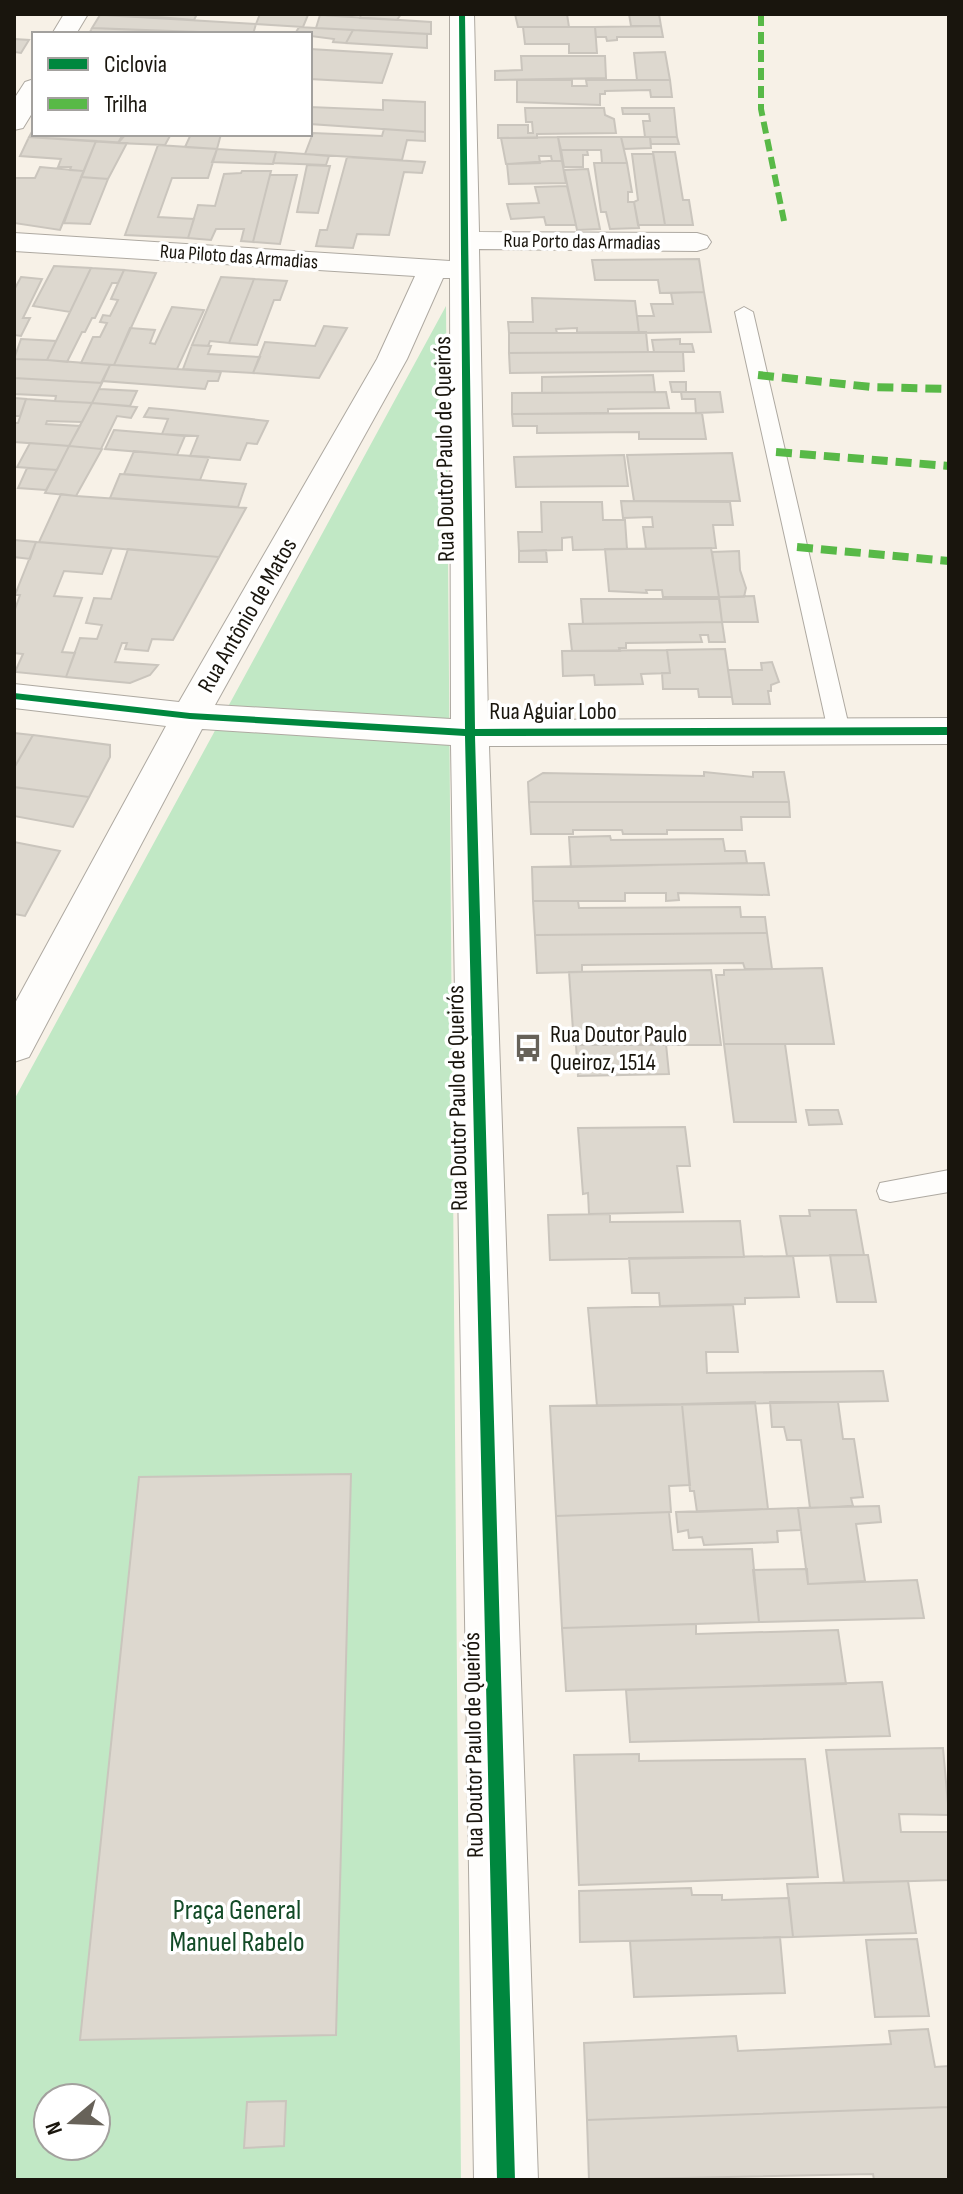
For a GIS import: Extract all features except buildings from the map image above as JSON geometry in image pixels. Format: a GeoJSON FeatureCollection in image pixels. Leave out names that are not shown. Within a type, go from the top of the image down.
{"type":"FeatureCollection","features":[{"type":"Feature","properties":{"kind":"street"},"geometry":{"type":"LineString","coordinates":[[65,32],[76,14]]}},
{"type":"Feature","properties":{"kind":"street","name":"Rua Doutor Paulo de Queirós"},"geometry":{"type":"LineString","coordinates":[[462,14],[454,259],[470,733],[506,2180]]}},
{"type":"Feature","properties":{"kind":"street"},"geometry":{"type":"LineString","coordinates":[[14,122],[32,90]]}},
{"type":"Feature","properties":{"kind":"street","name":"Rua Piloto das Armadias"},"geometry":{"type":"LineString","coordinates":[[14,242],[454,259]]}},
{"type":"Feature","properties":{"kind":"street","name":"Rua Porto das Armadias"},"geometry":{"type":"LineString","coordinates":[[454,259],[697,242]]}},
{"type":"Feature","properties":{"kind":"street","name":"Rua Antônio de Matos"},"geometry":{"type":"LineString","coordinates":[[14,1045],[190,716],[392,359],[454,259]]}},
{"type":"Feature","properties":{"kind":"street","name":"Rua Aguiar Lobo"},"geometry":{"type":"LineString","coordinates":[[14,696],[190,716],[470,733],[949,731]]}},
{"type":"Feature","properties":{"kind":"lane"},"geometry":{"type":"LineString","coordinates":[[744,312],[839,731]]}},
{"type":"Feature","properties":{"kind":"lane"},"geometry":{"type":"LineString","coordinates":[[890,1191],[949,1181]]}},
{"type":"Feature","properties":{"kind":"green space","name":"Praça General Manuel Rabelo"},"geometry":{"type":"Polygon","coordinates":[[[446,306],[461,2180],[14,2180],[14,1100],[446,306]]]}},
{"type":"Feature","properties":{"kind":"marked path"},"geometry":{"type":"LineString","coordinates":[[761,14],[761,109],[784,221]]}},
{"type":"Feature","properties":{"kind":"marked path"},"geometry":{"type":"LineString","coordinates":[[758,375],[871,387],[949,389]]}},
{"type":"Feature","properties":{"kind":"marked path"},"geometry":{"type":"LineString","coordinates":[[776,452],[949,466]]}},
{"type":"Feature","properties":{"kind":"marked path"},"geometry":{"type":"LineString","coordinates":[[797,547],[949,561]]}},
{"type":"Feature","properties":{"kind":"cycle path"},"geometry":{"type":"LineString","coordinates":[[462,14],[470,733],[506,2180]]}},
{"type":"Feature","properties":{"kind":"cycle path"},"geometry":{"type":"LineString","coordinates":[[14,696],[190,716],[470,733],[949,731]]}},
{"type":"Feature","properties":{"kind":"place","name":"Rua Doutor Paulo Queiroz, 1514"},"geometry":{"type":"Point","coordinates":[528,1048]}}]}
